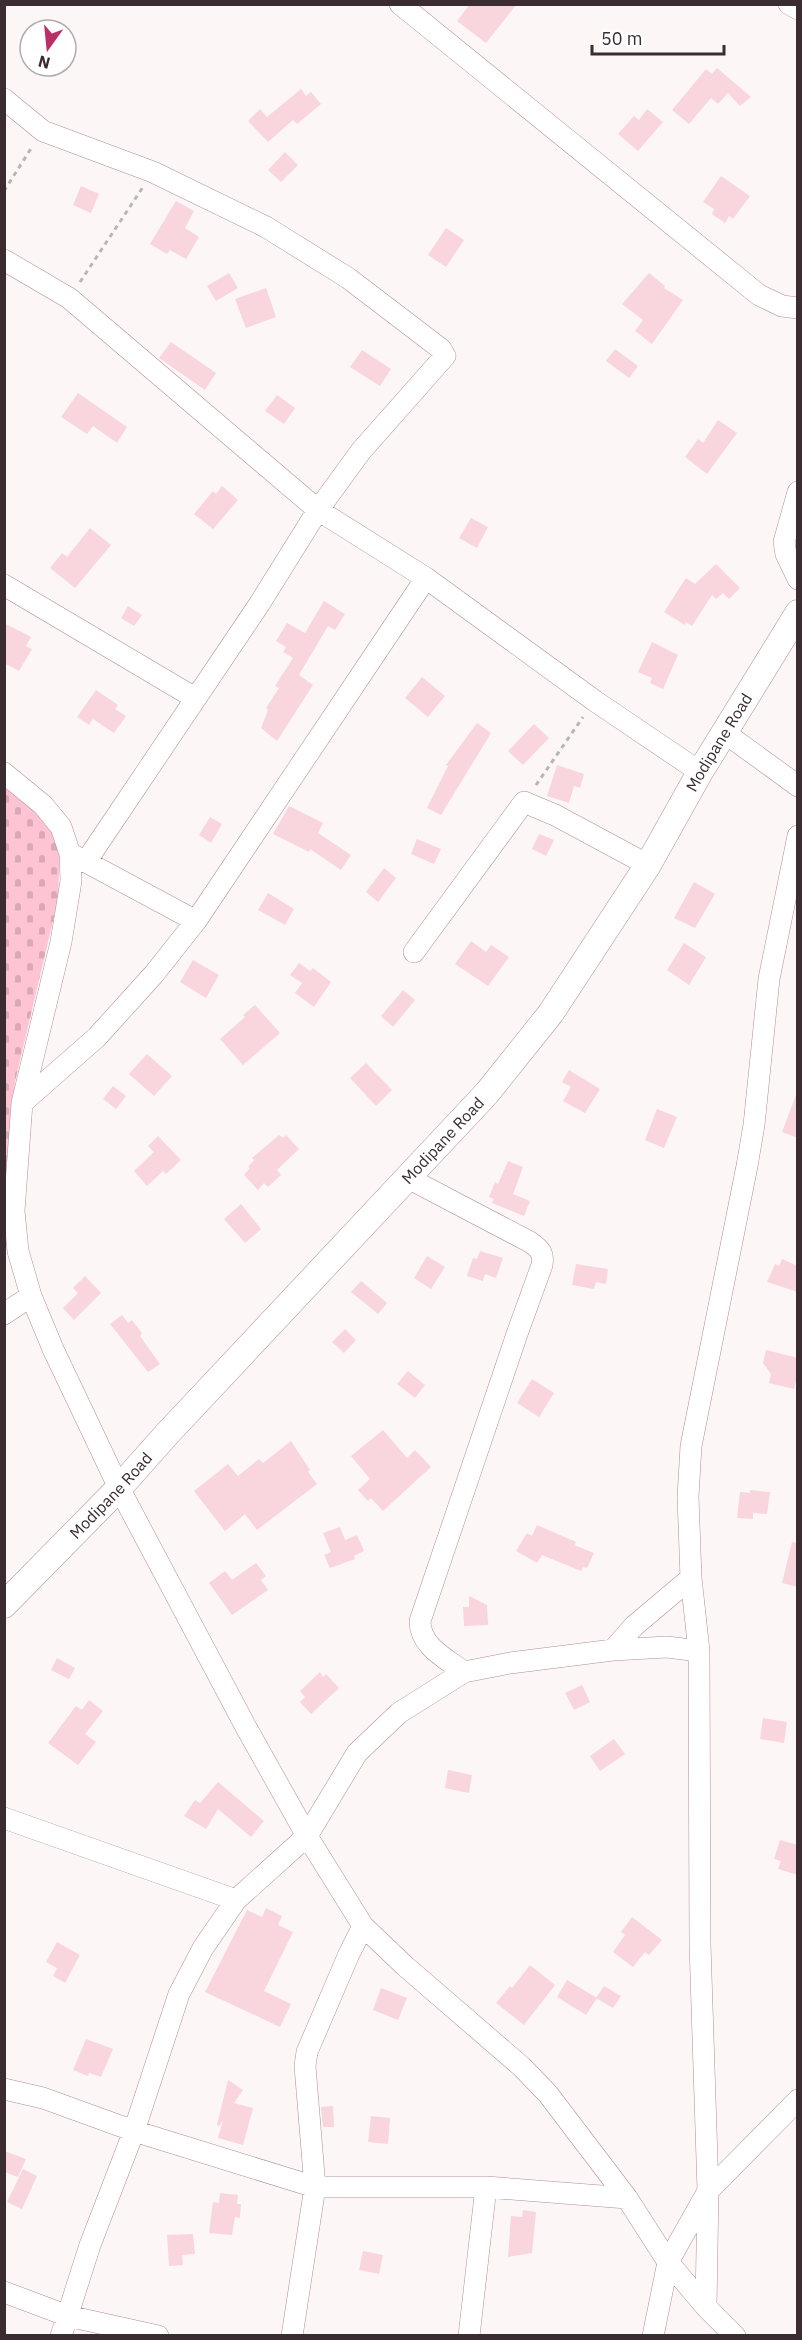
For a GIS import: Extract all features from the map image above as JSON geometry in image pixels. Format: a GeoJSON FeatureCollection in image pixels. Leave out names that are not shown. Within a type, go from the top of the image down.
{"type":"FeatureCollection","features":[{"type":"Feature","properties":{"kind":"main road","name":"Modipane Road"},"geometry":{"type":"LineString","coordinates":[[4,1605],[119,1488],[487,1093],[551,1013],[648,865],[700,772],[798,613]]}},
{"type":"Feature","properties":{"kind":"street"},"geometry":{"type":"LineString","coordinates":[[400,4],[759,295],[782,306],[798,308]]}},
{"type":"Feature","properties":{"kind":"street"},"geometry":{"type":"LineString","coordinates":[[789,4],[798,9]]}},
{"type":"Feature","properties":{"kind":"street"},"geometry":{"type":"LineString","coordinates":[[4,99],[43,131],[153,172],[266,227],[348,278],[444,351],[444,359],[361,451],[318,510],[260,603],[195,698],[79,857],[71,881],[61,942],[22,1103],[14,1211],[18,1251],[31,1296],[53,1349],[119,1488],[247,1729],[307,1836],[363,1926],[405,1966],[522,2067],[562,2111],[627,2198],[668,2262],[706,2307],[735,2336]]}},
{"type":"Feature","properties":{"kind":"street"},"geometry":{"type":"LineString","coordinates":[[4,260],[69,298],[318,510],[426,578],[595,701],[700,772]]}},
{"type":"Feature","properties":{"kind":"street"},"geometry":{"type":"LineString","coordinates":[[798,492],[784,542],[786,554],[798,579]]}},
{"type":"Feature","properties":{"kind":"street"},"geometry":{"type":"LineString","coordinates":[[22,1103],[97,1037],[154,974],[196,921],[426,578]]}},
{"type":"Feature","properties":{"kind":"street"},"geometry":{"type":"LineString","coordinates":[[4,585],[195,698]]}},
{"type":"Feature","properties":{"kind":"street"},"geometry":{"type":"LineString","coordinates":[[725,733],[798,786]]}},
{"type":"Feature","properties":{"kind":"street"},"geometry":{"type":"LineString","coordinates":[[4,773],[43,805],[61,827],[79,857],[196,921]]}},
{"type":"Feature","properties":{"kind":"street"},"geometry":{"type":"LineString","coordinates":[[414,952],[524,802],[555,815],[648,865]]}},
{"type":"Feature","properties":{"kind":"street"},"geometry":{"type":"LineString","coordinates":[[706,2307],[708,2191],[700,1965],[699,1651],[691,1578],[688,1497],[691,1446],[747,1166],[773,952],[798,836]]}},
{"type":"Feature","properties":{"kind":"street"},"geometry":{"type":"LineString","coordinates":[[408,1178],[530,1242],[540,1248],[543,1256],[542,1265],[420,1621],[420,1633],[427,1643],[464,1672]]}},
{"type":"Feature","properties":{"kind":"street"},"geometry":{"type":"LineString","coordinates":[[4,1314],[31,1296]]}},
{"type":"Feature","properties":{"kind":"street"},"geometry":{"type":"LineString","coordinates":[[614,1650],[634,1626],[691,1578]]}},
{"type":"Feature","properties":{"kind":"street"},"geometry":{"type":"LineString","coordinates":[[64,2326],[90,2245],[134,2131],[179,1994],[203,1948],[236,1900],[307,1836],[357,1753],[399,1713],[464,1672],[510,1663],[614,1650],[667,1647],[699,1651]]}},
{"type":"Feature","properties":{"kind":"street"},"geometry":{"type":"LineString","coordinates":[[4,1818],[236,1900]]}},
{"type":"Feature","properties":{"kind":"street"},"geometry":{"type":"LineString","coordinates":[[292,2336],[315,2187],[305,2066],[307,2052],[363,1926]]}},
{"type":"Feature","properties":{"kind":"street"},"geometry":{"type":"LineString","coordinates":[[4,2089],[43,2098],[134,2131],[315,2187],[486,2187],[627,2198]]}},
{"type":"Feature","properties":{"kind":"street"},"geometry":{"type":"LineString","coordinates":[[653,2336],[668,2262],[708,2191],[798,2100]]}},
{"type":"Feature","properties":{"kind":"street"},"geometry":{"type":"LineString","coordinates":[[469,2336],[486,2187]]}},
{"type":"Feature","properties":{"kind":"street"},"geometry":{"type":"LineString","coordinates":[[4,2292],[64,2326],[158,2336]]}},
{"type":"Feature","properties":{"kind":"path"},"geometry":{"type":"LineString","coordinates":[[4,191],[43,131]]}},
{"type":"Feature","properties":{"kind":"path"},"geometry":{"type":"LineString","coordinates":[[69,298],[153,172]]}},
{"type":"Feature","properties":{"kind":"path"},"geometry":{"type":"LineString","coordinates":[[524,802],[595,701]]}},
{"type":"Feature","properties":{"kind":"green space"},"geometry":{"type":"Polygon","coordinates":[[[5,788],[50,824],[60,847],[58,900],[15,1082],[5,1214],[5,788]]]}},
{"type":"Feature","properties":{"kind":"building"},"geometry":{"type":"Polygon","coordinates":[[[470,4],[517,4],[486,43],[457,21],[470,4]]]}},
{"type":"Feature","properties":{"kind":"building"},"geometry":{"type":"Polygon","coordinates":[[[717,68],[751,97],[740,106],[728,93],[718,104],[711,98],[689,124],[672,110],[706,69],[712,74],[717,68]]]}},
{"type":"Feature","properties":{"kind":"building"},"geometry":{"type":"Polygon","coordinates":[[[301,89],[306,96],[311,92],[321,104],[297,124],[293,120],[268,142],[248,121],[260,109],[267,117],[301,89]]]}},
{"type":"Feature","properties":{"kind":"building"},"geometry":{"type":"Polygon","coordinates":[[[647,109],[663,122],[638,151],[618,134],[634,116],[639,120],[647,109]]]}},
{"type":"Feature","properties":{"kind":"building"},"geometry":{"type":"Polygon","coordinates":[[[285,152],[298,165],[281,182],[268,170],[285,152]]]}},
{"type":"Feature","properties":{"kind":"building"},"geometry":{"type":"Polygon","coordinates":[[[721,176],[750,196],[733,219],[729,216],[725,223],[712,214],[714,209],[703,202],[721,176]]]}},
{"type":"Feature","properties":{"kind":"building"},"geometry":{"type":"Polygon","coordinates":[[[81,186],[99,194],[91,213],[73,205],[81,186]]]}},
{"type":"Feature","properties":{"kind":"building"},"geometry":{"type":"Polygon","coordinates":[[[176,201],[194,211],[185,228],[199,237],[186,259],[170,250],[167,254],[150,244],[176,201]]]}},
{"type":"Feature","properties":{"kind":"building"},"geometry":{"type":"Polygon","coordinates":[[[446,228],[464,240],[446,267],[428,255],[446,228]]]}},
{"type":"Feature","properties":{"kind":"building"},"geometry":{"type":"Polygon","coordinates":[[[229,273],[238,288],[216,301],[207,286],[229,273]]]}},
{"type":"Feature","properties":{"kind":"building"},"geometry":{"type":"Polygon","coordinates":[[[649,273],[665,286],[664,288],[683,300],[652,344],[635,331],[643,320],[622,304],[649,273]]]}},
{"type":"Feature","properties":{"kind":"building"},"geometry":{"type":"Polygon","coordinates":[[[266,288],[276,317],[246,328],[235,299],[266,288]]]}},
{"type":"Feature","properties":{"kind":"building"},"geometry":{"type":"Polygon","coordinates":[[[171,342],[216,373],[205,390],[159,358],[171,342]]]}},
{"type":"Feature","properties":{"kind":"building"},"geometry":{"type":"Polygon","coordinates":[[[615,349],[638,366],[629,378],[606,361],[615,349]]]}},
{"type":"Feature","properties":{"kind":"building"},"geometry":{"type":"Polygon","coordinates":[[[362,350],[391,369],[380,386],[350,367],[362,350]]]}},
{"type":"Feature","properties":{"kind":"building"},"geometry":{"type":"Polygon","coordinates":[[[78,393],[127,427],[117,443],[93,426],[87,434],[61,417],[78,393]]]}},
{"type":"Feature","properties":{"kind":"building"},"geometry":{"type":"Polygon","coordinates":[[[277,395],[295,408],[284,424],[265,411],[277,395]]]}},
{"type":"Feature","properties":{"kind":"building"},"geometry":{"type":"Polygon","coordinates":[[[718,420],[737,433],[707,474],[685,457],[698,439],[703,443],[718,420]]]}},
{"type":"Feature","properties":{"kind":"building"},"geometry":{"type":"Polygon","coordinates":[[[222,486],[238,500],[213,529],[194,514],[213,491],[216,494],[222,486]]]}},
{"type":"Feature","properties":{"kind":"building"},"geometry":{"type":"Polygon","coordinates":[[[471,518],[488,527],[477,548],[459,538],[471,518]]]}},
{"type":"Feature","properties":{"kind":"building"},"geometry":{"type":"Polygon","coordinates":[[[90,528],[111,545],[75,588],[50,568],[62,553],[67,557],[90,528]]]}},
{"type":"Feature","properties":{"kind":"building"},"geometry":{"type":"Polygon","coordinates":[[[716,564],[740,588],[729,599],[723,593],[716,599],[712,595],[692,626],[686,622],[685,625],[664,612],[686,578],[695,584],[716,564]]]}},
{"type":"Feature","properties":{"kind":"building"},"geometry":{"type":"Polygon","coordinates":[[[324,601],[345,614],[335,630],[328,626],[299,675],[313,685],[277,741],[261,728],[268,710],[266,708],[279,688],[275,686],[293,658],[283,652],[286,647],[276,641],[287,623],[305,633],[324,601]]]}},
{"type":"Feature","properties":{"kind":"building"},"geometry":{"type":"Polygon","coordinates":[[[128,606],[142,615],[134,626],[121,618],[128,606]]]}},
{"type":"Feature","properties":{"kind":"building"},"geometry":{"type":"Polygon","coordinates":[[[4,623],[31,637],[26,646],[32,649],[19,671],[4,663],[4,623]]]}},
{"type":"Feature","properties":{"kind":"building"},"geometry":{"type":"Polygon","coordinates":[[[652,642],[678,655],[663,689],[650,683],[652,678],[638,672],[652,642]]]}},
{"type":"Feature","properties":{"kind":"building"},"geometry":{"type":"Polygon","coordinates":[[[422,677],[445,696],[428,717],[405,698],[422,677]]]}},
{"type":"Feature","properties":{"kind":"building"},"geometry":{"type":"Polygon","coordinates":[[[96,690],[118,705],[115,709],[126,716],[114,733],[93,719],[89,725],[77,717],[96,690]]]}},
{"type":"Feature","properties":{"kind":"building"},"geometry":{"type":"Polygon","coordinates":[[[477,723],[491,733],[441,815],[427,808],[448,766],[446,765],[477,723]]]}},
{"type":"Feature","properties":{"kind":"building"},"geometry":{"type":"Polygon","coordinates":[[[534,724],[549,738],[523,765],[508,751],[534,724]]]}},
{"type":"Feature","properties":{"kind":"building"},"geometry":{"type":"Polygon","coordinates":[[[557,765],[584,774],[580,788],[574,786],[569,803],[547,796],[557,765]]]}},
{"type":"Feature","properties":{"kind":"building"},"geometry":{"type":"Polygon","coordinates":[[[289,806],[323,823],[318,833],[351,855],[341,870],[310,849],[309,852],[273,834],[289,806]]]}},
{"type":"Feature","properties":{"kind":"building"},"geometry":{"type":"Polygon","coordinates":[[[210,817],[222,824],[211,843],[199,835],[210,817]]]}},
{"type":"Feature","properties":{"kind":"building"},"geometry":{"type":"Polygon","coordinates":[[[539,834],[554,840],[546,856],[532,849],[539,834]]]}},
{"type":"Feature","properties":{"kind":"building"},"geometry":{"type":"Polygon","coordinates":[[[417,839],[441,849],[434,864],[411,854],[417,839]]]}},
{"type":"Feature","properties":{"kind":"building"},"geometry":{"type":"Polygon","coordinates":[[[384,868],[396,878],[378,902],[366,892],[384,868]]]}},
{"type":"Feature","properties":{"kind":"building"},"geometry":{"type":"Polygon","coordinates":[[[694,882],[715,894],[695,928],[674,918],[694,882]]]}},
{"type":"Feature","properties":{"kind":"building"},"geometry":{"type":"Polygon","coordinates":[[[268,893],[294,909],[285,925],[258,910],[268,893]]]}},
{"type":"Feature","properties":{"kind":"building"},"geometry":{"type":"Polygon","coordinates":[[[471,941],[486,952],[491,945],[509,957],[488,986],[455,964],[471,941]]]}},
{"type":"Feature","properties":{"kind":"building"},"geometry":{"type":"Polygon","coordinates":[[[684,943],[706,957],[689,985],[667,970],[684,943]]]}},
{"type":"Feature","properties":{"kind":"building"},"geometry":{"type":"Polygon","coordinates":[[[193,960],[219,975],[206,998],[180,982],[193,960]]]}},
{"type":"Feature","properties":{"kind":"building"},"geometry":{"type":"Polygon","coordinates":[[[299,963],[310,971],[313,968],[331,982],[314,1007],[295,993],[302,983],[290,975],[299,963]]]}},
{"type":"Feature","properties":{"kind":"building"},"geometry":{"type":"Polygon","coordinates":[[[403,990],[415,1000],[393,1027],[381,1016],[403,990]]]}},
{"type":"Feature","properties":{"kind":"building"},"geometry":{"type":"Polygon","coordinates":[[[255,1005],[280,1033],[243,1065],[220,1039],[255,1005]]]}},
{"type":"Feature","properties":{"kind":"building"},"geometry":{"type":"Polygon","coordinates":[[[147,1054],[172,1076],[154,1096],[129,1074],[147,1054]]]}},
{"type":"Feature","properties":{"kind":"building"},"geometry":{"type":"Polygon","coordinates":[[[366,1063],[392,1090],[376,1106],[350,1078],[366,1063]]]}},
{"type":"Feature","properties":{"kind":"building"},"geometry":{"type":"Polygon","coordinates":[[[569,1070],[600,1089],[585,1113],[563,1101],[571,1087],[562,1082],[569,1070]]]}},
{"type":"Feature","properties":{"kind":"building"},"geometry":{"type":"Polygon","coordinates":[[[113,1086],[126,1096],[116,1109],[103,1099],[113,1086]]]}},
{"type":"Feature","properties":{"kind":"building"},"geometry":{"type":"Polygon","coordinates":[[[796,1095],[798,1095],[798,1138],[782,1132],[796,1095]]]}},
{"type":"Feature","properties":{"kind":"building"},"geometry":{"type":"Polygon","coordinates":[[[657,1109],[677,1117],[664,1148],[645,1140],[657,1109]]]}},
{"type":"Feature","properties":{"kind":"building"},"geometry":{"type":"Polygon","coordinates":[[[279,1135],[283,1138],[286,1135],[299,1149],[277,1170],[281,1175],[268,1187],[264,1183],[258,1190],[244,1175],[254,1160],[252,1158],[279,1135]]]}},
{"type":"Feature","properties":{"kind":"building"},"geometry":{"type":"Polygon","coordinates":[[[158,1136],[181,1160],[166,1174],[163,1171],[147,1186],[134,1171],[154,1152],[148,1146],[158,1136]]]}},
{"type":"Feature","properties":{"kind":"building"},"geometry":{"type":"Polygon","coordinates":[[[508,1161],[523,1167],[513,1194],[530,1201],[524,1216],[492,1203],[494,1199],[489,1197],[495,1182],[498,1184],[508,1161]]]}},
{"type":"Feature","properties":{"kind":"building"},"geometry":{"type":"Polygon","coordinates":[[[241,1204],[261,1229],[245,1243],[224,1219],[241,1204]]]}},
{"type":"Feature","properties":{"kind":"building"},"geometry":{"type":"Polygon","coordinates":[[[480,1251],[503,1258],[496,1278],[485,1274],[483,1281],[467,1276],[473,1258],[477,1259],[480,1251]]]}},
{"type":"Feature","properties":{"kind":"building"},"geometry":{"type":"Polygon","coordinates":[[[427,1256],[445,1267],[431,1289],[414,1278],[427,1256]]]}},
{"type":"Feature","properties":{"kind":"building"},"geometry":{"type":"Polygon","coordinates":[[[782,1259],[798,1266],[798,1292],[767,1282],[775,1264],[779,1266],[782,1259]]]}},
{"type":"Feature","properties":{"kind":"building"},"geometry":{"type":"Polygon","coordinates":[[[576,1264],[608,1269],[606,1284],[596,1282],[594,1289],[572,1285],[576,1264]]]}},
{"type":"Feature","properties":{"kind":"building"},"geometry":{"type":"Polygon","coordinates":[[[85,1276],[101,1293],[74,1320],[63,1308],[78,1293],[73,1288],[85,1276]]]}},
{"type":"Feature","properties":{"kind":"building"},"geometry":{"type":"Polygon","coordinates":[[[361,1281],[387,1303],[378,1314],[351,1292],[361,1281]]]}},
{"type":"Feature","properties":{"kind":"building"},"geometry":{"type":"Polygon","coordinates":[[[122,1315],[128,1323],[132,1320],[142,1333],[140,1336],[160,1364],[148,1372],[110,1324],[122,1315]]]}},
{"type":"Feature","properties":{"kind":"building"},"geometry":{"type":"Polygon","coordinates":[[[345,1329],[356,1340],[344,1353],[332,1342],[345,1329]]]}},
{"type":"Feature","properties":{"kind":"building"},"geometry":{"type":"Polygon","coordinates":[[[766,1350],[798,1358],[798,1373],[794,1389],[769,1383],[771,1374],[763,1363],[766,1350]]]}},
{"type":"Feature","properties":{"kind":"building"},"geometry":{"type":"Polygon","coordinates":[[[408,1371],[425,1385],[415,1398],[397,1384],[408,1371]]]}},
{"type":"Feature","properties":{"kind":"building"},"geometry":{"type":"Polygon","coordinates":[[[532,1379],[554,1393],[539,1417],[517,1403],[532,1379]]]}},
{"type":"Feature","properties":{"kind":"building"},"geometry":{"type":"Polygon","coordinates":[[[383,1430],[407,1458],[415,1450],[431,1467],[383,1511],[371,1498],[368,1501],[358,1490],[370,1479],[351,1456],[383,1430]]]}},
{"type":"Feature","properties":{"kind":"building"},"geometry":{"type":"Polygon","coordinates":[[[291,1441],[317,1484],[257,1530],[245,1514],[225,1531],[194,1491],[228,1464],[238,1476],[259,1459],[263,1463],[291,1441]]]}},
{"type":"Feature","properties":{"kind":"building"},"geometry":{"type":"Polygon","coordinates":[[[750,1490],[770,1492],[767,1514],[753,1513],[753,1519],[737,1518],[740,1492],[750,1493],[750,1490]]]}},
{"type":"Feature","properties":{"kind":"building"},"geometry":{"type":"Polygon","coordinates":[[[537,1525],[576,1542],[574,1545],[594,1553],[587,1568],[583,1567],[581,1571],[542,1555],[537,1563],[516,1551],[527,1533],[532,1536],[537,1525]]]}},
{"type":"Feature","properties":{"kind":"building"},"geometry":{"type":"Polygon","coordinates":[[[340,1527],[345,1540],[357,1535],[364,1551],[354,1556],[355,1559],[330,1568],[324,1555],[331,1552],[323,1533],[340,1527]]]}},
{"type":"Feature","properties":{"kind":"building"},"geometry":{"type":"Polygon","coordinates":[[[792,1542],[798,1543],[798,1587],[782,1583],[792,1542]]]}},
{"type":"Feature","properties":{"kind":"building"},"geometry":{"type":"Polygon","coordinates":[[[256,1563],[266,1576],[261,1580],[268,1590],[232,1615],[209,1583],[225,1571],[232,1580],[256,1563]]]}},
{"type":"Feature","properties":{"kind":"building"},"geometry":{"type":"Polygon","coordinates":[[[469,1596],[487,1605],[488,1625],[464,1626],[463,1607],[469,1607],[469,1596]]]}},
{"type":"Feature","properties":{"kind":"building"},"geometry":{"type":"Polygon","coordinates":[[[57,1658],[75,1668],[69,1679],[51,1670],[57,1658]]]}},
{"type":"Feature","properties":{"kind":"building"},"geometry":{"type":"Polygon","coordinates":[[[320,1672],[323,1677],[326,1674],[339,1688],[311,1714],[300,1702],[305,1697],[300,1691],[320,1672]]]}},
{"type":"Feature","properties":{"kind":"building"},"geometry":{"type":"Polygon","coordinates":[[[582,1685],[590,1702],[574,1710],[565,1693],[582,1685]]]}},
{"type":"Feature","properties":{"kind":"building"},"geometry":{"type":"Polygon","coordinates":[[[89,1700],[103,1711],[85,1734],[96,1742],[78,1765],[48,1743],[76,1706],[82,1710],[89,1700]]]}},
{"type":"Feature","properties":{"kind":"building"},"geometry":{"type":"Polygon","coordinates":[[[763,1718],[787,1722],[784,1743],[760,1739],[763,1718]]]}},
{"type":"Feature","properties":{"kind":"building"},"geometry":{"type":"Polygon","coordinates":[[[614,1739],[625,1754],[600,1771],[590,1756],[614,1739]]]}},
{"type":"Feature","properties":{"kind":"building"},"geometry":{"type":"Polygon","coordinates":[[[448,1770],[472,1775],[469,1793],[445,1788],[448,1770]]]}},
{"type":"Feature","properties":{"kind":"building"},"geometry":{"type":"Polygon","coordinates":[[[218,1782],[264,1821],[251,1837],[218,1809],[206,1829],[184,1816],[195,1800],[200,1803],[218,1782]]]}},
{"type":"Feature","properties":{"kind":"building"},"geometry":{"type":"Polygon","coordinates":[[[780,1840],[798,1845],[798,1875],[778,1869],[781,1861],[774,1859],[780,1840]]]}},
{"type":"Feature","properties":{"kind":"building"},"geometry":{"type":"Polygon","coordinates":[[[266,1908],[282,1916],[278,1925],[293,1932],[264,1991],[291,2004],[280,2027],[205,1992],[247,1910],[262,1917],[266,1908]]]}},
{"type":"Feature","properties":{"kind":"building"},"geometry":{"type":"Polygon","coordinates":[[[632,1917],[662,1940],[649,1955],[645,1952],[633,1967],[613,1952],[625,1935],[621,1932],[632,1917]]]}},
{"type":"Feature","properties":{"kind":"building"},"geometry":{"type":"Polygon","coordinates":[[[57,1942],[80,1955],[65,1983],[53,1976],[57,1968],[46,1962],[57,1942]]]}},
{"type":"Feature","properties":{"kind":"building"},"geometry":{"type":"Polygon","coordinates":[[[530,1965],[555,1985],[524,2025],[496,2003],[510,1986],[512,1988],[530,1965]]]}},
{"type":"Feature","properties":{"kind":"building"},"geometry":{"type":"Polygon","coordinates":[[[567,1980],[597,1998],[586,2015],[557,1997],[567,1980]]]}},
{"type":"Feature","properties":{"kind":"building"},"geometry":{"type":"Polygon","coordinates":[[[604,1986],[621,1996],[613,2008],[596,1998],[604,1986]]]}},
{"type":"Feature","properties":{"kind":"building"},"geometry":{"type":"Polygon","coordinates":[[[381,1988],[407,1998],[398,2020],[373,2010],[381,1988]]]}},
{"type":"Feature","properties":{"kind":"building"},"geometry":{"type":"Polygon","coordinates":[[[86,2039],[113,2049],[101,2077],[89,2073],[88,2076],[73,2070],[86,2039]]]}},
{"type":"Feature","properties":{"kind":"building"},"geometry":{"type":"Polygon","coordinates":[[[228,2080],[243,2090],[234,2103],[253,2108],[243,2145],[218,2138],[223,2120],[219,2126],[217,2125],[228,2080]]]}},
{"type":"Feature","properties":{"kind":"building"},"geometry":{"type":"Polygon","coordinates":[[[333,2106],[334,2127],[323,2127],[321,2107],[333,2106]]]}},
{"type":"Feature","properties":{"kind":"building"},"geometry":{"type":"Polygon","coordinates":[[[371,2116],[390,2118],[388,2144],[368,2142],[371,2116]]]}},
{"type":"Feature","properties":{"kind":"building"},"geometry":{"type":"Polygon","coordinates":[[[4,2151],[26,2159],[18,2177],[4,2172],[4,2151]]]}},
{"type":"Feature","properties":{"kind":"building"},"geometry":{"type":"Polygon","coordinates":[[[23,2169],[37,2176],[22,2209],[7,2202],[23,2169]]]}},
{"type":"Feature","properties":{"kind":"building"},"geometry":{"type":"Polygon","coordinates":[[[220,2193],[238,2195],[237,2204],[241,2204],[240,2218],[235,2217],[232,2235],[209,2233],[213,2202],[219,2203],[220,2193]]]}},
{"type":"Feature","properties":{"kind":"building"},"geometry":{"type":"Polygon","coordinates":[[[523,2210],[536,2212],[532,2253],[508,2257],[511,2216],[522,2217],[523,2210]]]}},
{"type":"Feature","properties":{"kind":"building"},"geometry":{"type":"Polygon","coordinates":[[[193,2234],[195,2254],[182,2255],[183,2265],[169,2266],[167,2235],[193,2234]]]}},
{"type":"Feature","properties":{"kind":"building"},"geometry":{"type":"Polygon","coordinates":[[[363,2251],[383,2255],[379,2274],[359,2270],[363,2251]]]}}]}
